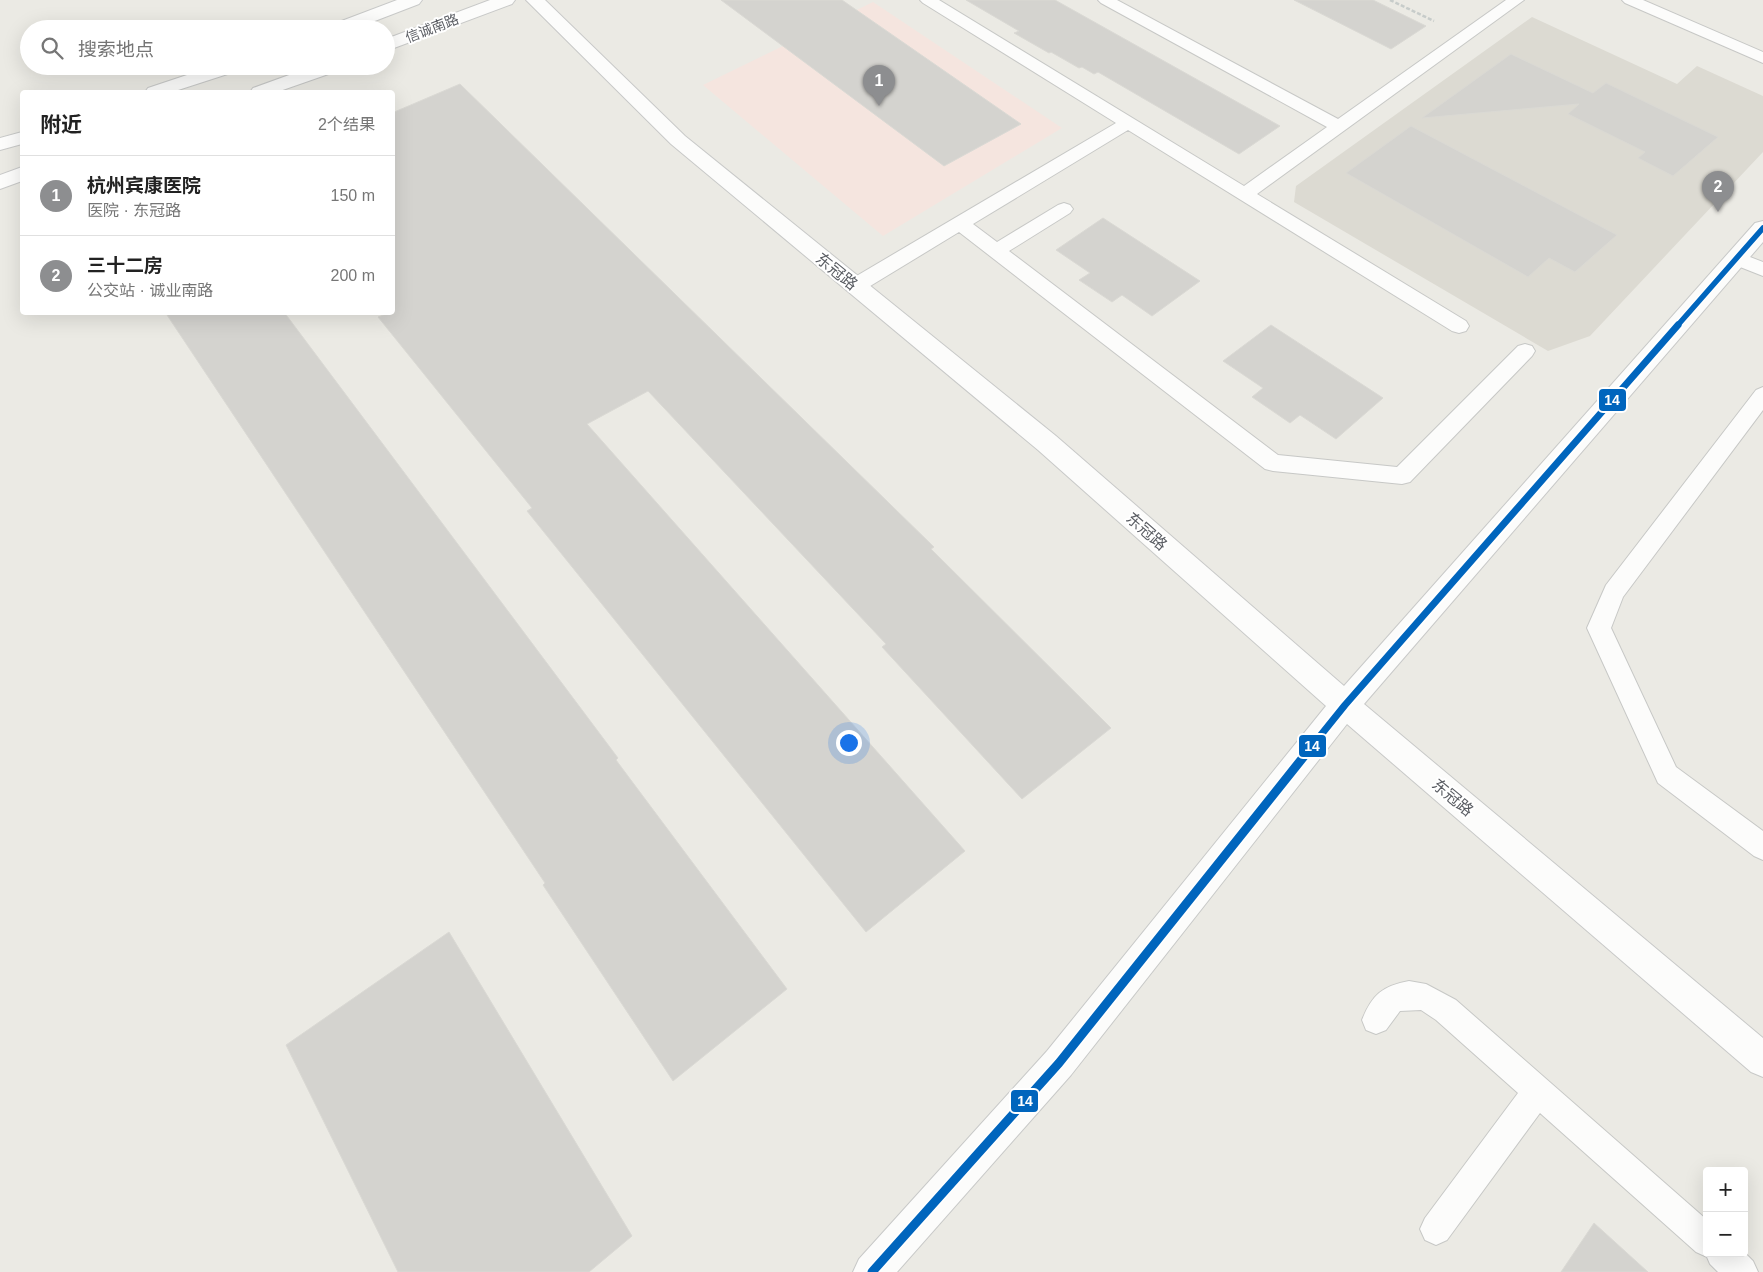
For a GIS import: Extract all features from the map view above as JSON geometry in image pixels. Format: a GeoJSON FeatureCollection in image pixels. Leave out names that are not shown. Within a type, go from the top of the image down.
{"type":"FeatureCollection","features":[{"type":"Feature","properties":{"kind":"main road"},"geometry":{"type":"LineString","coordinates":[[360,20],[413,0]]}},
{"type":"Feature","properties":{"kind":"main road","name":"信诚南路"},"geometry":{"type":"LineString","coordinates":[[395,43],[506,0]]}},
{"type":"Feature","properties":{"kind":"main road","name":"东冠路"},"geometry":{"type":"LineString","coordinates":[[535,0],[678,140],[1047,444],[1345,705],[1763,1060]]}},
{"type":"Feature","properties":{"kind":"main road"},"geometry":{"type":"LineString","coordinates":[[161,90],[206,75]]}},
{"type":"Feature","properties":{"kind":"main road"},"geometry":{"type":"LineString","coordinates":[[266,90],[308,75]]}},
{"type":"Feature","properties":{"kind":"main road"},"geometry":{"type":"LineString","coordinates":[[0,144],[20,139]]}},
{"type":"Feature","properties":{"kind":"main road"},"geometry":{"type":"LineString","coordinates":[[0,182],[20,175]]}},
{"type":"Feature","properties":{"kind":"main road"},"geometry":{"type":"LineString","coordinates":[[872,1272],[1059,1063],[1345,705],[1763,228]]}},
{"type":"Feature","properties":{"kind":"lane"},"geometry":{"type":"LineString","coordinates":[[928,0],[1459,326]]}},
{"type":"Feature","properties":{"kind":"lane"},"geometry":{"type":"LineString","coordinates":[[1106,0],[1340,126]]}},
{"type":"Feature","properties":{"kind":"lane"},"geometry":{"type":"LineString","coordinates":[[1245,194],[1516,0]]}},
{"type":"Feature","properties":{"kind":"lane"},"geometry":{"type":"LineString","coordinates":[[1630,0],[1763,58]]}},
{"type":"Feature","properties":{"kind":"lane"},"geometry":{"type":"LineString","coordinates":[[855,286],[1128,123]]}},
{"type":"Feature","properties":{"kind":"lane"},"geometry":{"type":"LineString","coordinates":[[995,251],[1064,208]]}},
{"type":"Feature","properties":{"kind":"lane"},"geometry":{"type":"LineString","coordinates":[[960,223],[1273,463],[1402,476],[1525,351]]}},
{"type":"Feature","properties":{"kind":"lane"},"geometry":{"type":"LineString","coordinates":[[1737,258],[1763,270]]}},
{"type":"Feature","properties":{"kind":"lane"},"geometry":{"type":"LineString","coordinates":[[1763,394],[1614,592],[1599,628],[1667,776],[1763,847]]}},
{"type":"Feature","properties":{"kind":"lane"},"geometry":{"type":"LineString","coordinates":[[1376,1020],[1392,999],[1423,995],[1446,1010],[1703,1237]]}},
{"type":"Feature","properties":{"kind":"lane"},"geometry":{"type":"LineString","coordinates":[[1436,1229],[1538,1091]]}},
{"type":"Feature","properties":{"kind":"lane"},"geometry":{"type":"LineString","coordinates":[[1725,1257],[1742,1272]]}},
{"type":"Feature","properties":{"kind":"path"},"geometry":{"type":"LineString","coordinates":[[1390,0],[1467,36]]}},
{"type":"Feature","properties":{"kind":"shaded area"},"geometry":{"type":"Polygon","coordinates":[[[873,2],[1062,128],[883,236],[703,85],[873,2]]]}},
{"type":"Feature","properties":{"kind":"shaded area"},"geometry":{"type":"Polygon","coordinates":[[[1532,17],[1677,84],[1697,66],[1763,96],[1763,152],[1590,336],[1548,351],[1294,202],[1296,186],[1532,17]]]}},
{"type":"Feature","properties":{"kind":"building"},"geometry":{"type":"Polygon","coordinates":[[[721,0],[842,0],[1021,124],[944,166],[721,0]]]}},
{"type":"Feature","properties":{"kind":"building"},"geometry":{"type":"Polygon","coordinates":[[[966,0],[1055,0],[1280,126],[1239,154],[1098,72],[1094,74],[1051,52],[1049,53],[1014,33],[1019,31],[966,0]]]}},
{"type":"Feature","properties":{"kind":"building"},"geometry":{"type":"Polygon","coordinates":[[[1294,0],[1373,0],[1426,26],[1391,49],[1294,0]]]}},
{"type":"Feature","properties":{"kind":"building"},"geometry":{"type":"Polygon","coordinates":[[[1511,54],[1593,93],[1606,83],[1718,137],[1673,176],[1638,158],[1645,152],[1568,114],[1579,104],[1422,118],[1511,54]]]}},
{"type":"Feature","properties":{"kind":"building"},"geometry":{"type":"Polygon","coordinates":[[[460,84],[934,547],[931,549],[1111,728],[1022,799],[882,647],[886,644],[648,391],[587,424],[965,851],[866,932],[527,511],[532,508],[378,317],[395,315],[395,112],[460,84]]]}},
{"type":"Feature","properties":{"kind":"building"},"geometry":{"type":"Polygon","coordinates":[[[1411,126],[1617,235],[1575,272],[1549,258],[1528,277],[1346,173],[1411,126]]]}},
{"type":"Feature","properties":{"kind":"building"},"geometry":{"type":"Polygon","coordinates":[[[1103,218],[1200,281],[1152,316],[1122,295],[1112,302],[1079,280],[1090,273],[1056,250],[1103,218]]]}},
{"type":"Feature","properties":{"kind":"building"},"geometry":{"type":"Polygon","coordinates":[[[167,315],[286,315],[618,758],[616,760],[787,989],[673,1081],[543,885],[545,883],[167,315]]]}},
{"type":"Feature","properties":{"kind":"building"},"geometry":{"type":"Polygon","coordinates":[[[1271,325],[1383,398],[1336,439],[1300,415],[1290,423],[1252,397],[1263,388],[1223,361],[1271,325]]]}},
{"type":"Feature","properties":{"kind":"building"},"geometry":{"type":"Polygon","coordinates":[[[449,932],[632,1236],[589,1272],[398,1272],[286,1045],[449,932]]]}},
{"type":"Feature","properties":{"kind":"building"},"geometry":{"type":"Polygon","coordinates":[[[1594,1223],[1648,1272],[1561,1272],[1594,1223]]]}},
{"type":"Feature","properties":{"kind":"transit line","name":"14"},"geometry":{"type":"LineString","coordinates":[[872,1272],[1059,1063],[1345,705],[1763,228]]}},
{"type":"Feature","properties":{"kind":"place","name":"杭州宾康医院"},"geometry":{"type":"Point","coordinates":[879,106]}},
{"type":"Feature","properties":{"kind":"place","name":"三十二房"},"geometry":{"type":"Point","coordinates":[1718,212]}}]}
